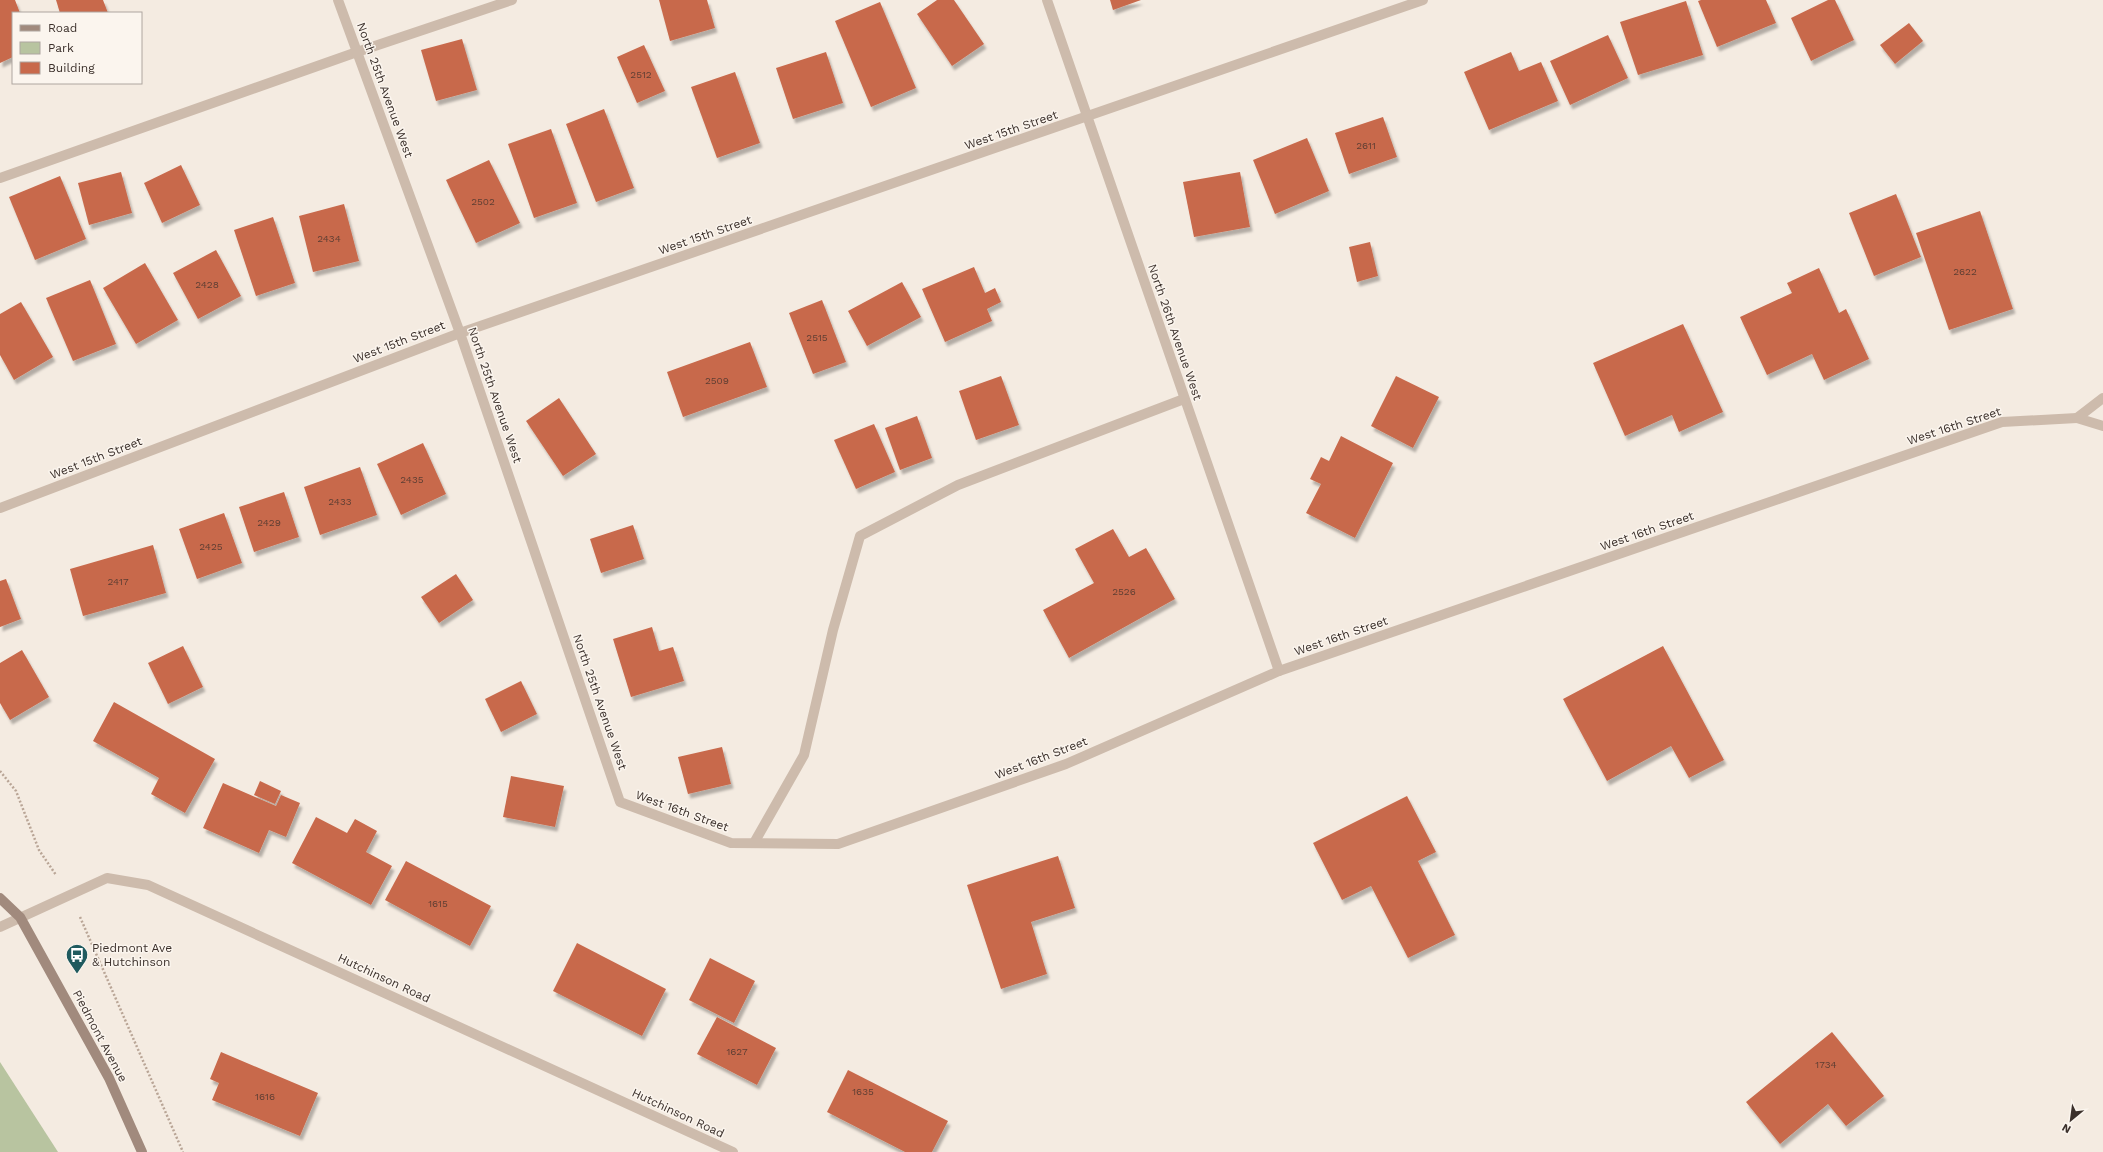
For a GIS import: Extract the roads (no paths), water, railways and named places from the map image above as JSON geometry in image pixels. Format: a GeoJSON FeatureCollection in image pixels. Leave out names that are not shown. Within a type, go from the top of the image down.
{"type":"FeatureCollection","features":[{"type":"Feature","properties":{"kind":"main road","name":"Piedmont Avenue"},"geometry":{"type":"LineString","coordinates":[[0,898],[20,917],[109,1078],[142,1152]]}},
{"type":"Feature","properties":{"kind":"street","name":"North 25th Avenue West"},"geometry":{"type":"LineString","coordinates":[[338,0],[460,333],[620,802]]}},
{"type":"Feature","properties":{"kind":"street"},"geometry":{"type":"LineString","coordinates":[[0,178],[356,52],[512,0]]}},
{"type":"Feature","properties":{"kind":"street","name":"North 26th Avenue West"},"geometry":{"type":"LineString","coordinates":[[1047,0],[1279,671]]}},
{"type":"Feature","properties":{"kind":"street","name":"West 15th Street"},"geometry":{"type":"LineString","coordinates":[[0,508],[460,333],[1422,0]]}},
{"type":"Feature","properties":{"kind":"street"},"geometry":{"type":"LineString","coordinates":[[2076,418],[2103,398]]}},
{"type":"Feature","properties":{"kind":"street"},"geometry":{"type":"LineString","coordinates":[[754,843],[804,755],[833,630],[860,536],[958,485],[1184,399]]}},
{"type":"Feature","properties":{"kind":"street","name":"West 16th Street"},"geometry":{"type":"LineString","coordinates":[[620,802],[731,843],[838,844],[1066,764],[1279,671],[2002,422],[2076,418],[2103,426]]}},
{"type":"Feature","properties":{"kind":"street","name":"Hutchinson Road"},"geometry":{"type":"LineString","coordinates":[[0,927],[107,878],[148,884],[733,1152]]}},
{"type":"Feature","properties":{"kind":"place","name":"Piedmont Ave & Hutchinson"},"geometry":{"type":"Point","coordinates":[77,974]}}]}
